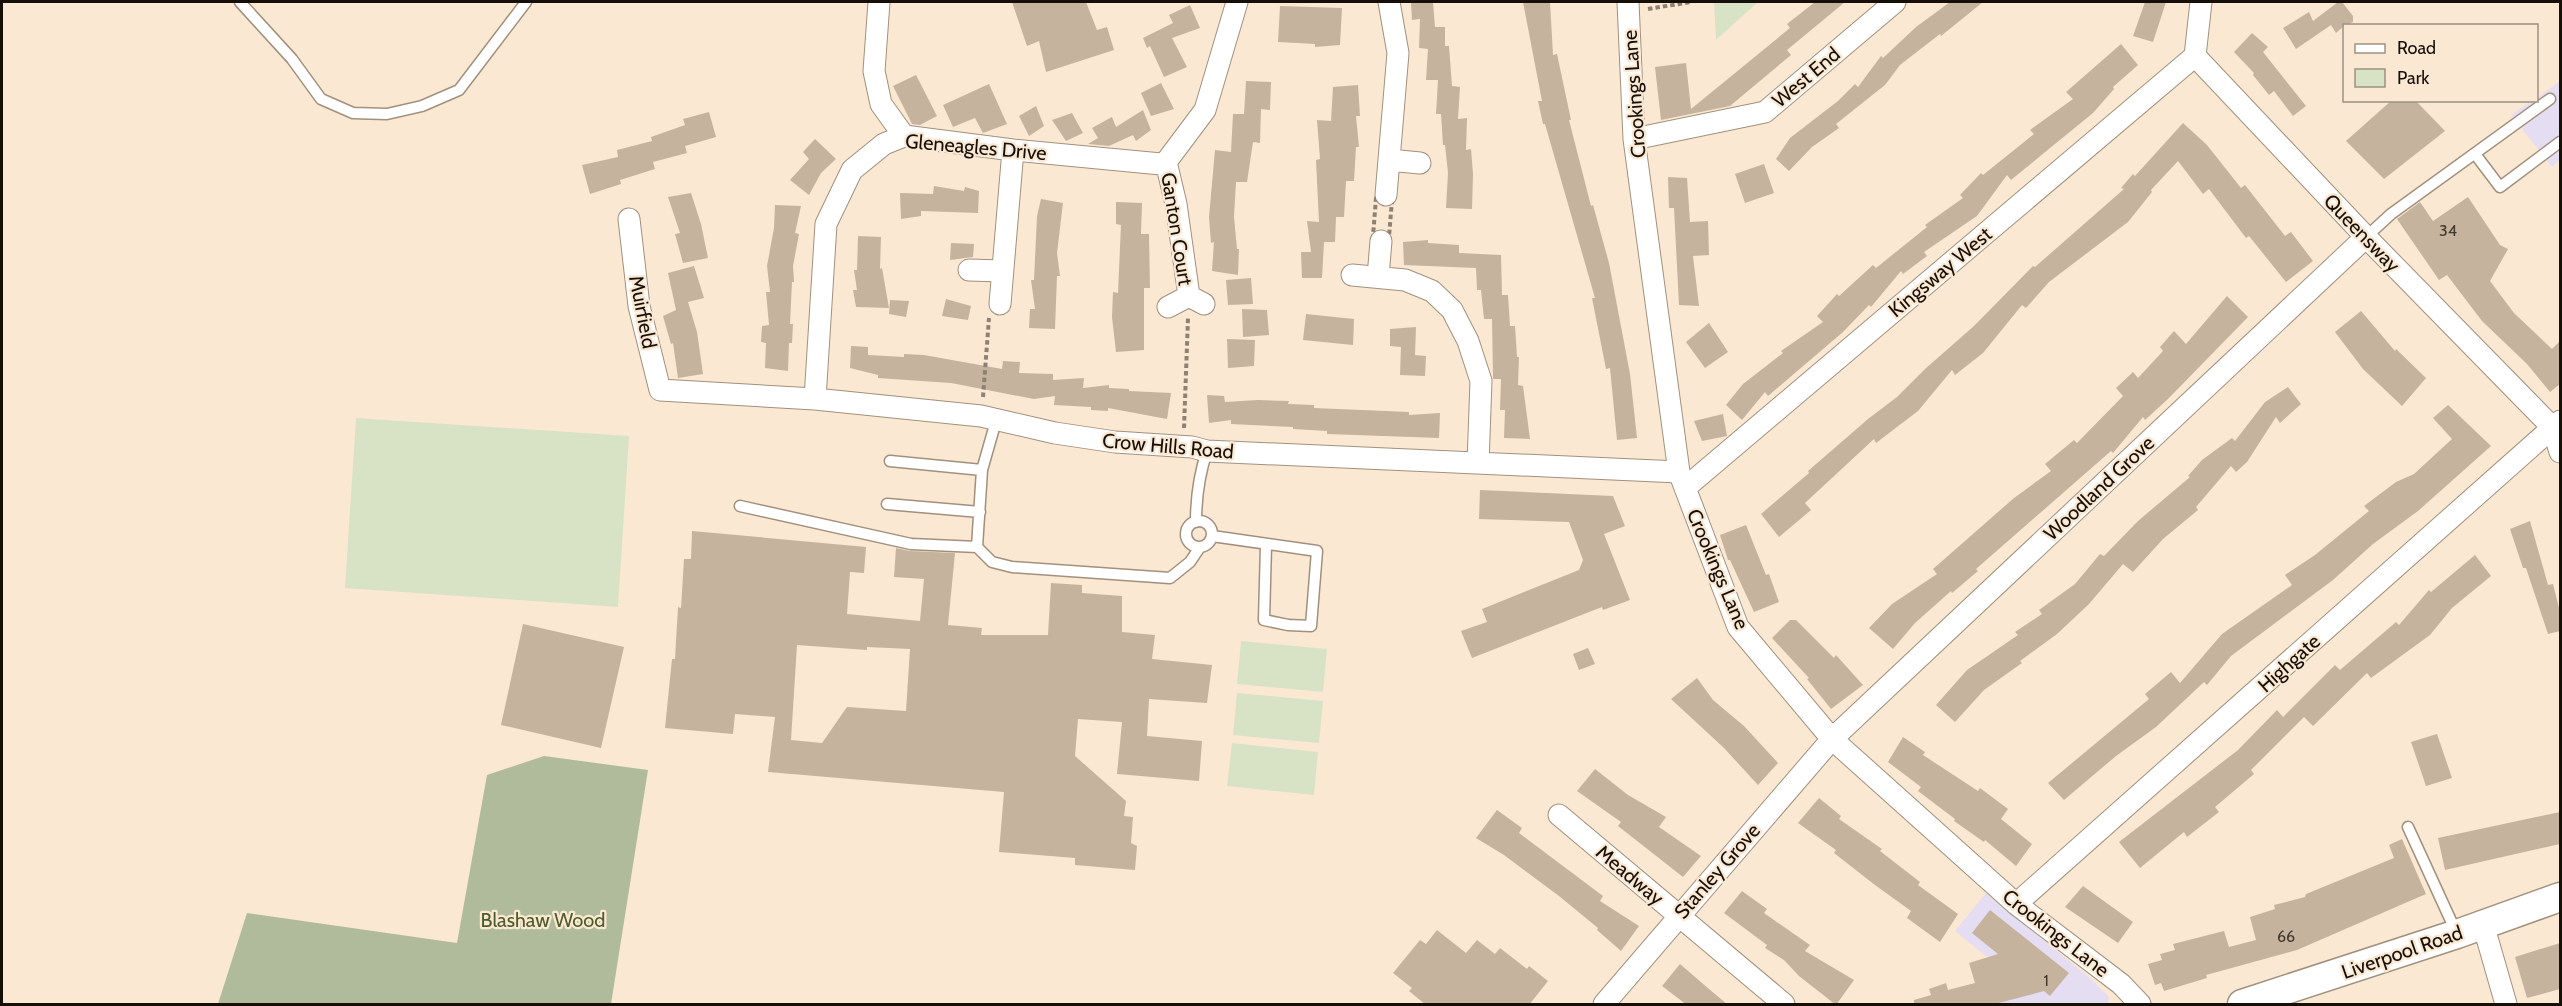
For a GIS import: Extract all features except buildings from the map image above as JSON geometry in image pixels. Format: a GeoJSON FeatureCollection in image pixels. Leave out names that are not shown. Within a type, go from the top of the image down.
{"type":"FeatureCollection","features":[{"type":"Feature","properties":{"kind":"street"},"geometry":{"type":"LineString","coordinates":[[879,2],[874,71],[881,105],[904,136]]}},
{"type":"Feature","properties":{"kind":"street"},"geometry":{"type":"LineString","coordinates":[[1166,162],[1205,110],[1237,2]]}},
{"type":"Feature","properties":{"kind":"street"},"geometry":{"type":"LineString","coordinates":[[1386,195],[1398,53],[1389,2]]}},
{"type":"Feature","properties":{"kind":"street","name":"West End"},"geometry":{"type":"LineString","coordinates":[[1634,139],[1765,112],[1894,2]]}},
{"type":"Feature","properties":{"kind":"street"},"geometry":{"type":"LineString","coordinates":[[2195,56],[2201,2]]}},
{"type":"Feature","properties":{"kind":"street","name":"Crookings Lane"},"geometry":{"type":"LineString","coordinates":[[1628,7],[1634,139],[1682,480],[1738,627],[1832,738],[2016,904],[2121,984],[2140,1005]]}},
{"type":"Feature","properties":{"kind":"street","name":"Queensway"},"geometry":{"type":"LineString","coordinates":[[2195,56],[2366,237],[2557,425],[2560,452]]}},
{"type":"Feature","properties":{"kind":"street","name":"Kingsway West"},"geometry":{"type":"LineString","coordinates":[[1682,480],[2195,56]]}},
{"type":"Feature","properties":{"kind":"street","name":"Gleneagles Drive"},"geometry":{"type":"LineString","coordinates":[[814,399],[826,224],[852,170],[884,144],[904,136],[1013,150],[1161,164],[1166,162]]}},
{"type":"Feature","properties":{"kind":"street"},"geometry":{"type":"LineString","coordinates":[[1000,304],[1013,150]]}},
{"type":"Feature","properties":{"kind":"street"},"geometry":{"type":"LineString","coordinates":[[1389,160],[1420,163]]}},
{"type":"Feature","properties":{"kind":"street","name":"Ganton Court"},"geometry":{"type":"LineString","coordinates":[[1166,162],[1196,300],[1168,307]]}},
{"type":"Feature","properties":{"kind":"street","name":"Muirfield"},"geometry":{"type":"LineString","coordinates":[[633,228],[639,306],[660,390]]}},
{"type":"Feature","properties":{"kind":"street","name":"Woodland Grove"},"geometry":{"type":"LineString","coordinates":[[1832,738],[2366,237]]}},
{"type":"Feature","properties":{"kind":"street"},"geometry":{"type":"LineString","coordinates":[[1378,276],[1381,242]]}},
{"type":"Feature","properties":{"kind":"street"},"geometry":{"type":"LineString","coordinates":[[969,270],[1002,271]]}},
{"type":"Feature","properties":{"kind":"street"},"geometry":{"type":"LineString","coordinates":[[1352,275],[1405,280],[1432,291],[1452,310],[1468,341],[1481,381],[1478,463]]}},
{"type":"Feature","properties":{"kind":"street","name":"Crow Hills Road"},"geometry":{"type":"LineString","coordinates":[[660,390],[814,399],[989,418],[1115,442],[1207,451],[1478,463],[1682,480]]}},
{"type":"Feature","properties":{"kind":"street","name":"Highgate"},"geometry":{"type":"LineString","coordinates":[[2016,904],[2557,425]]}},
{"type":"Feature","properties":{"kind":"street","name":"Stanley Grove"},"geometry":{"type":"LineString","coordinates":[[1604,1005],[1832,738]]}},
{"type":"Feature","properties":{"kind":"street","name":"Meadway"},"geometry":{"type":"LineString","coordinates":[[1559,815],[1784,1005]]}},
{"type":"Feature","properties":{"kind":"street","name":"Liverpool Road"},"geometry":{"type":"LineString","coordinates":[[2242,1005],[2560,897]]}},
{"type":"Feature","properties":{"kind":"street"},"geometry":{"type":"LineString","coordinates":[[2470,929],[2506,1005]]}},
{"type":"Feature","properties":{"kind":"lane"},"geometry":{"type":"LineString","coordinates":[[240,2],[292,58],[321,99],[352,112],[387,114],[422,106],[459,90],[526,2]]}},
{"type":"Feature","properties":{"kind":"lane"},"geometry":{"type":"LineString","coordinates":[[2366,237],[2391,214],[2550,99]]}},
{"type":"Feature","properties":{"kind":"lane"},"geometry":{"type":"LineString","coordinates":[[2475,154],[2500,187],[2560,142]]}},
{"type":"Feature","properties":{"kind":"lane"},"geometry":{"type":"LineString","coordinates":[[977,546],[982,470],[989,418]]}},
{"type":"Feature","properties":{"kind":"lane"},"geometry":{"type":"LineString","coordinates":[[1196,522],[1199,472],[1207,451]]}},
{"type":"Feature","properties":{"kind":"lane"},"geometry":{"type":"LineString","coordinates":[[890,461],[982,470]]}},
{"type":"Feature","properties":{"kind":"lane"},"geometry":{"type":"LineString","coordinates":[[887,504],[980,512]]}},
{"type":"Feature","properties":{"kind":"lane"},"geometry":{"type":"LineString","coordinates":[[740,506],[911,544],[977,546],[992,562],[1012,567],[1170,578],[1190,562],[1200,547],[1208,543],[1212,536],[1208,525],[1196,522],[1189,526],[1186,534],[1188,542],[1200,547]]}},
{"type":"Feature","properties":{"kind":"lane"},"geometry":{"type":"LineString","coordinates":[[1212,536],[1317,551],[1311,626],[1288,625],[1264,620],[1266,545]]}},
{"type":"Feature","properties":{"kind":"lane"},"geometry":{"type":"LineString","coordinates":[[2408,827],[2470,929]]}},
{"type":"Feature","properties":{"kind":"path"},"geometry":{"type":"LineString","coordinates":[[1628,7],[1691,2]]}},
{"type":"Feature","properties":{"kind":"path"},"geometry":{"type":"LineString","coordinates":[[1386,195],[1392,200],[1390,228],[1389,237],[1381,242],[1373,236],[1376,198],[1386,195]]}},
{"type":"Feature","properties":{"kind":"path"},"geometry":{"type":"LineString","coordinates":[[1184,447],[1196,300]]}},
{"type":"Feature","properties":{"kind":"path"},"geometry":{"type":"LineString","coordinates":[[989,418],[990,305],[1000,304]]}},
{"type":"Feature","properties":{"kind":"shaded area"},"geometry":{"type":"Polygon","coordinates":[[[2560,81],[2560,160],[2552,167],[2511,115],[2530,102],[2538,102],[2538,97],[2560,81]]]}},
{"type":"Feature","properties":{"kind":"shaded area"},"geometry":{"type":"Polygon","coordinates":[[[1986,893],[2091,979],[2109,997],[2108,1004],[1999,1004],[1987,957],[1955,931],[1986,893]]]}},
{"type":"Feature","properties":{"kind":"green space"},"geometry":{"type":"Polygon","coordinates":[[[1714,2],[1758,2],[1716,40],[1714,2]]]}},
{"type":"Feature","properties":{"kind":"green space"},"geometry":{"type":"Polygon","coordinates":[[[356,418],[629,436],[618,607],[345,588],[356,418]]]}},
{"type":"Feature","properties":{"kind":"green space"},"geometry":{"type":"Polygon","coordinates":[[[1241,641],[1327,649],[1323,692],[1237,684],[1241,641]]]}},
{"type":"Feature","properties":{"kind":"green space"},"geometry":{"type":"Polygon","coordinates":[[[1237,693],[1323,701],[1319,743],[1233,735],[1237,693]]]}},
{"type":"Feature","properties":{"kind":"green space"},"geometry":{"type":"Polygon","coordinates":[[[1232,743],[1318,752],[1314,795],[1227,786],[1232,743]]]}},
{"type":"Feature","properties":{"kind":"green space","name":"Blashaw Wood"},"geometry":{"type":"Polygon","coordinates":[[[544,756],[648,770],[611,1004],[218,1004],[247,913],[457,943],[487,775],[544,756]]]}}]}
